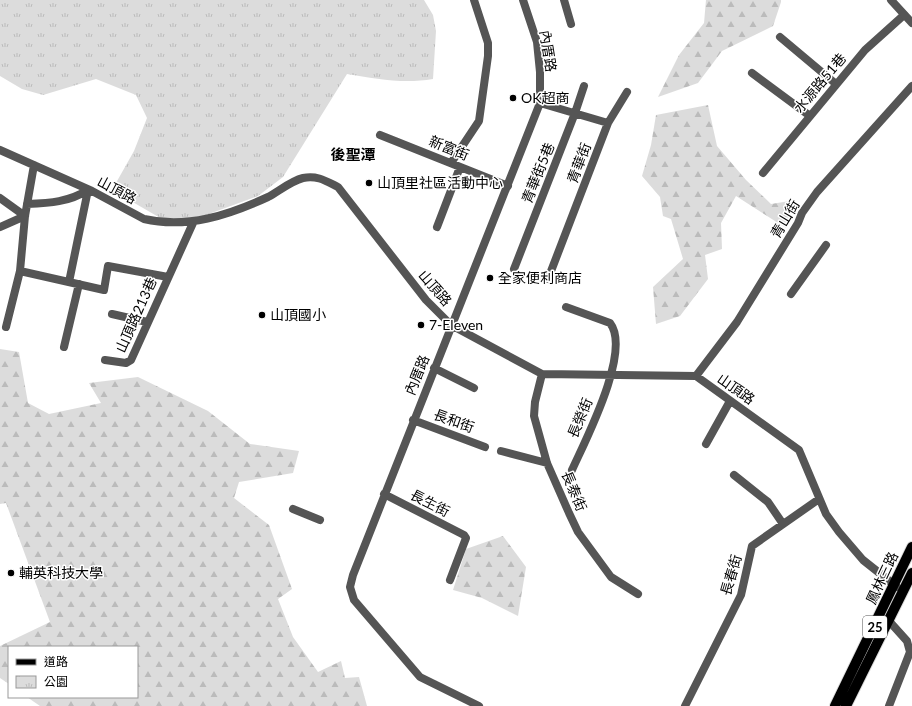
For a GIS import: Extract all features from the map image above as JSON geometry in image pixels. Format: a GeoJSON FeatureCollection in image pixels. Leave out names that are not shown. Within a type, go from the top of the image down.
{"type":"FeatureCollection","features":[{"type":"Feature","properties":{"kind":"main road","name":"鳳林三路"},"geometry":{"type":"LineString","coordinates":[[835,706],[895,585],[912,547]]}},
{"type":"Feature","properties":{"kind":"main road","name":"鳳林三路"},"geometry":{"type":"LineString","coordinates":[[846,706],[890,621],[912,573]]}},
{"type":"Feature","properties":{"kind":"street"},"geometry":{"type":"LineString","coordinates":[[451,164],[479,121],[488,56],[488,43],[474,0]]}},
{"type":"Feature","properties":{"kind":"street","name":"內厝路"},"geometry":{"type":"LineString","coordinates":[[479,706],[420,677],[354,600],[350,587],[353,575],[413,420],[540,103],[540,72],[537,42],[523,0]]}},
{"type":"Feature","properties":{"kind":"street"},"geometry":{"type":"LineString","coordinates":[[564,0],[571,24]]}},
{"type":"Feature","properties":{"kind":"street"},"geometry":{"type":"LineString","coordinates":[[890,0],[912,23]]}},
{"type":"Feature","properties":{"kind":"street","name":"水源路51巷"},"geometry":{"type":"LineString","coordinates":[[763,173],[865,50],[904,15]]}},
{"type":"Feature","properties":{"kind":"street"},"geometry":{"type":"LineString","coordinates":[[780,37],[836,84]]}},
{"type":"Feature","properties":{"kind":"street"},"geometry":{"type":"LineString","coordinates":[[752,73],[810,116]]}},
{"type":"Feature","properties":{"kind":"street","name":"青華街5巷"},"geometry":{"type":"LineString","coordinates":[[514,269],[575,113],[584,86]]}},
{"type":"Feature","properties":{"kind":"street","name":"青山街"},"geometry":{"type":"LineString","coordinates":[[696,376],[738,322],[798,223],[802,213],[817,192],[912,86]]}},
{"type":"Feature","properties":{"kind":"street","name":"青華街"},"geometry":{"type":"LineString","coordinates":[[548,279],[608,123],[627,92]]}},
{"type":"Feature","properties":{"kind":"street"},"geometry":{"type":"LineString","coordinates":[[540,103],[608,123]]}},
{"type":"Feature","properties":{"kind":"street","name":"新富街"},"geometry":{"type":"LineString","coordinates":[[380,135],[508,186]]}},
{"type":"Feature","properties":{"kind":"street","name":"山頂路"},"geometry":{"type":"LineString","coordinates":[[0,150],[88,190],[144,219],[193,223],[234,212],[303,178],[320,177],[338,187],[426,300],[451,324],[542,374],[696,376],[800,450],[826,514],[839,532],[863,560],[904,591]]}},
{"type":"Feature","properties":{"kind":"street"},"geometry":{"type":"LineString","coordinates":[[6,327],[20,271],[25,216],[34,165]]}},
{"type":"Feature","properties":{"kind":"street"},"geometry":{"type":"LineString","coordinates":[[437,227],[460,167]]}},
{"type":"Feature","properties":{"kind":"street"},"geometry":{"type":"LineString","coordinates":[[27,204],[56,203],[80,195],[88,190]]}},
{"type":"Feature","properties":{"kind":"street"},"geometry":{"type":"LineString","coordinates":[[69,282],[88,190]]}},
{"type":"Feature","properties":{"kind":"street"},"geometry":{"type":"LineString","coordinates":[[0,198],[25,216]]}},
{"type":"Feature","properties":{"kind":"street"},"geometry":{"type":"LineString","coordinates":[[0,227],[25,216]]}},
{"type":"Feature","properties":{"kind":"street","name":"山頂路213巷"},"geometry":{"type":"LineString","coordinates":[[105,360],[128,363],[193,223]]}},
{"type":"Feature","properties":{"kind":"street"},"geometry":{"type":"LineString","coordinates":[[791,294],[826,245]]}},
{"type":"Feature","properties":{"kind":"street","name":"山頂路213巷"},"geometry":{"type":"LineString","coordinates":[[79,284],[104,290],[108,266],[168,277]]}},
{"type":"Feature","properties":{"kind":"street"},"geometry":{"type":"LineString","coordinates":[[20,271],[79,284],[64,347]]}},
{"type":"Feature","properties":{"kind":"street","name":"長榮街"},"geometry":{"type":"LineString","coordinates":[[566,307],[610,323],[615,334],[615,347],[611,375],[600,406],[572,470]]}},
{"type":"Feature","properties":{"kind":"street"},"geometry":{"type":"LineString","coordinates":[[112,314],[148,322]]}},
{"type":"Feature","properties":{"kind":"street"},"geometry":{"type":"LineString","coordinates":[[434,368],[474,388]]}},
{"type":"Feature","properties":{"kind":"street","name":"長泰街"},"geometry":{"type":"LineString","coordinates":[[542,374],[535,402],[534,416],[547,463],[578,532],[612,577],[638,594]]}},
{"type":"Feature","properties":{"kind":"street"},"geometry":{"type":"LineString","coordinates":[[706,444],[730,401]]}},
{"type":"Feature","properties":{"kind":"street","name":"長和街"},"geometry":{"type":"LineString","coordinates":[[413,420],[485,447]]}},
{"type":"Feature","properties":{"kind":"street"},"geometry":{"type":"LineString","coordinates":[[501,450],[547,463]]}},
{"type":"Feature","properties":{"kind":"street"},"geometry":{"type":"LineString","coordinates":[[734,475],[768,502],[783,524]]}},
{"type":"Feature","properties":{"kind":"street","name":"長生街"},"geometry":{"type":"LineString","coordinates":[[384,494],[464,535],[466,538],[450,580]]}},
{"type":"Feature","properties":{"kind":"street","name":"長春街"},"geometry":{"type":"LineString","coordinates":[[685,706],[741,595],[752,546],[819,499]]}},
{"type":"Feature","properties":{"kind":"street"},"geometry":{"type":"LineString","coordinates":[[293,509],[320,520]]}},
{"type":"Feature","properties":{"kind":"street"},"geometry":{"type":"LineString","coordinates":[[889,706],[910,652],[907,641],[890,621]]}},
{"type":"Feature","properties":{"kind":"green space"},"geometry":{"type":"Polygon","coordinates":[[[0,0],[424,0],[433,15],[436,31],[433,79],[401,81],[347,74],[283,177],[258,196],[195,219],[162,219],[112,190],[134,151],[147,118],[136,95],[96,79],[43,95],[22,89],[0,76],[0,0]]]}},
{"type":"Feature","properties":{"kind":"green space"},"geometry":{"type":"Polygon","coordinates":[[[706,0],[781,0],[781,2],[773,26],[722,51],[698,83],[658,97],[679,55],[704,23],[706,0]]]}},
{"type":"Feature","properties":{"kind":"green space"},"geometry":{"type":"Polygon","coordinates":[[[708,105],[717,146],[746,180],[771,204],[796,200],[786,228],[736,196],[721,223],[722,249],[705,255],[708,279],[680,316],[656,324],[653,287],[683,259],[671,219],[663,216],[660,197],[642,176],[651,145],[656,115],[708,105]]]}},
{"type":"Feature","properties":{"kind":"green space"},"geometry":{"type":"Polygon","coordinates":[[[0,349],[19,352],[28,403],[49,414],[101,403],[89,383],[138,377],[208,411],[250,444],[299,451],[293,473],[239,482],[234,498],[269,525],[292,589],[278,599],[293,637],[318,672],[341,661],[345,678],[359,677],[367,706],[40,706],[28,698],[138,698],[138,646],[8,646],[8,683],[0,678],[0,646],[50,622],[6,503],[0,504],[0,349]]]}},
{"type":"Feature","properties":{"kind":"green space"},"geometry":{"type":"Polygon","coordinates":[[[503,536],[526,567],[518,616],[482,598],[453,590],[466,549],[503,536]]]}},
{"type":"Feature","properties":{"kind":"place","name":"OK超商"},"geometry":{"type":"Point","coordinates":[513,98]}},
{"type":"Feature","properties":{"kind":"place","name":"山頂里社區活動中心"},"geometry":{"type":"Point","coordinates":[369,183]}},
{"type":"Feature","properties":{"kind":"place","name":"全家便利商店"},"geometry":{"type":"Point","coordinates":[490,278]}},
{"type":"Feature","properties":{"kind":"place","name":"山頂國小"},"geometry":{"type":"Point","coordinates":[262,315]}},
{"type":"Feature","properties":{"kind":"place","name":"7-Eleven"},"geometry":{"type":"Point","coordinates":[421,325]}},
{"type":"Feature","properties":{"kind":"place","name":"輔英科技大學"},"geometry":{"type":"Point","coordinates":[11,573]}},
{"type":"Feature","properties":{"kind":"district","name":"後聖潭"},"geometry":{"type":"Point","coordinates":[353,155]}}]}
